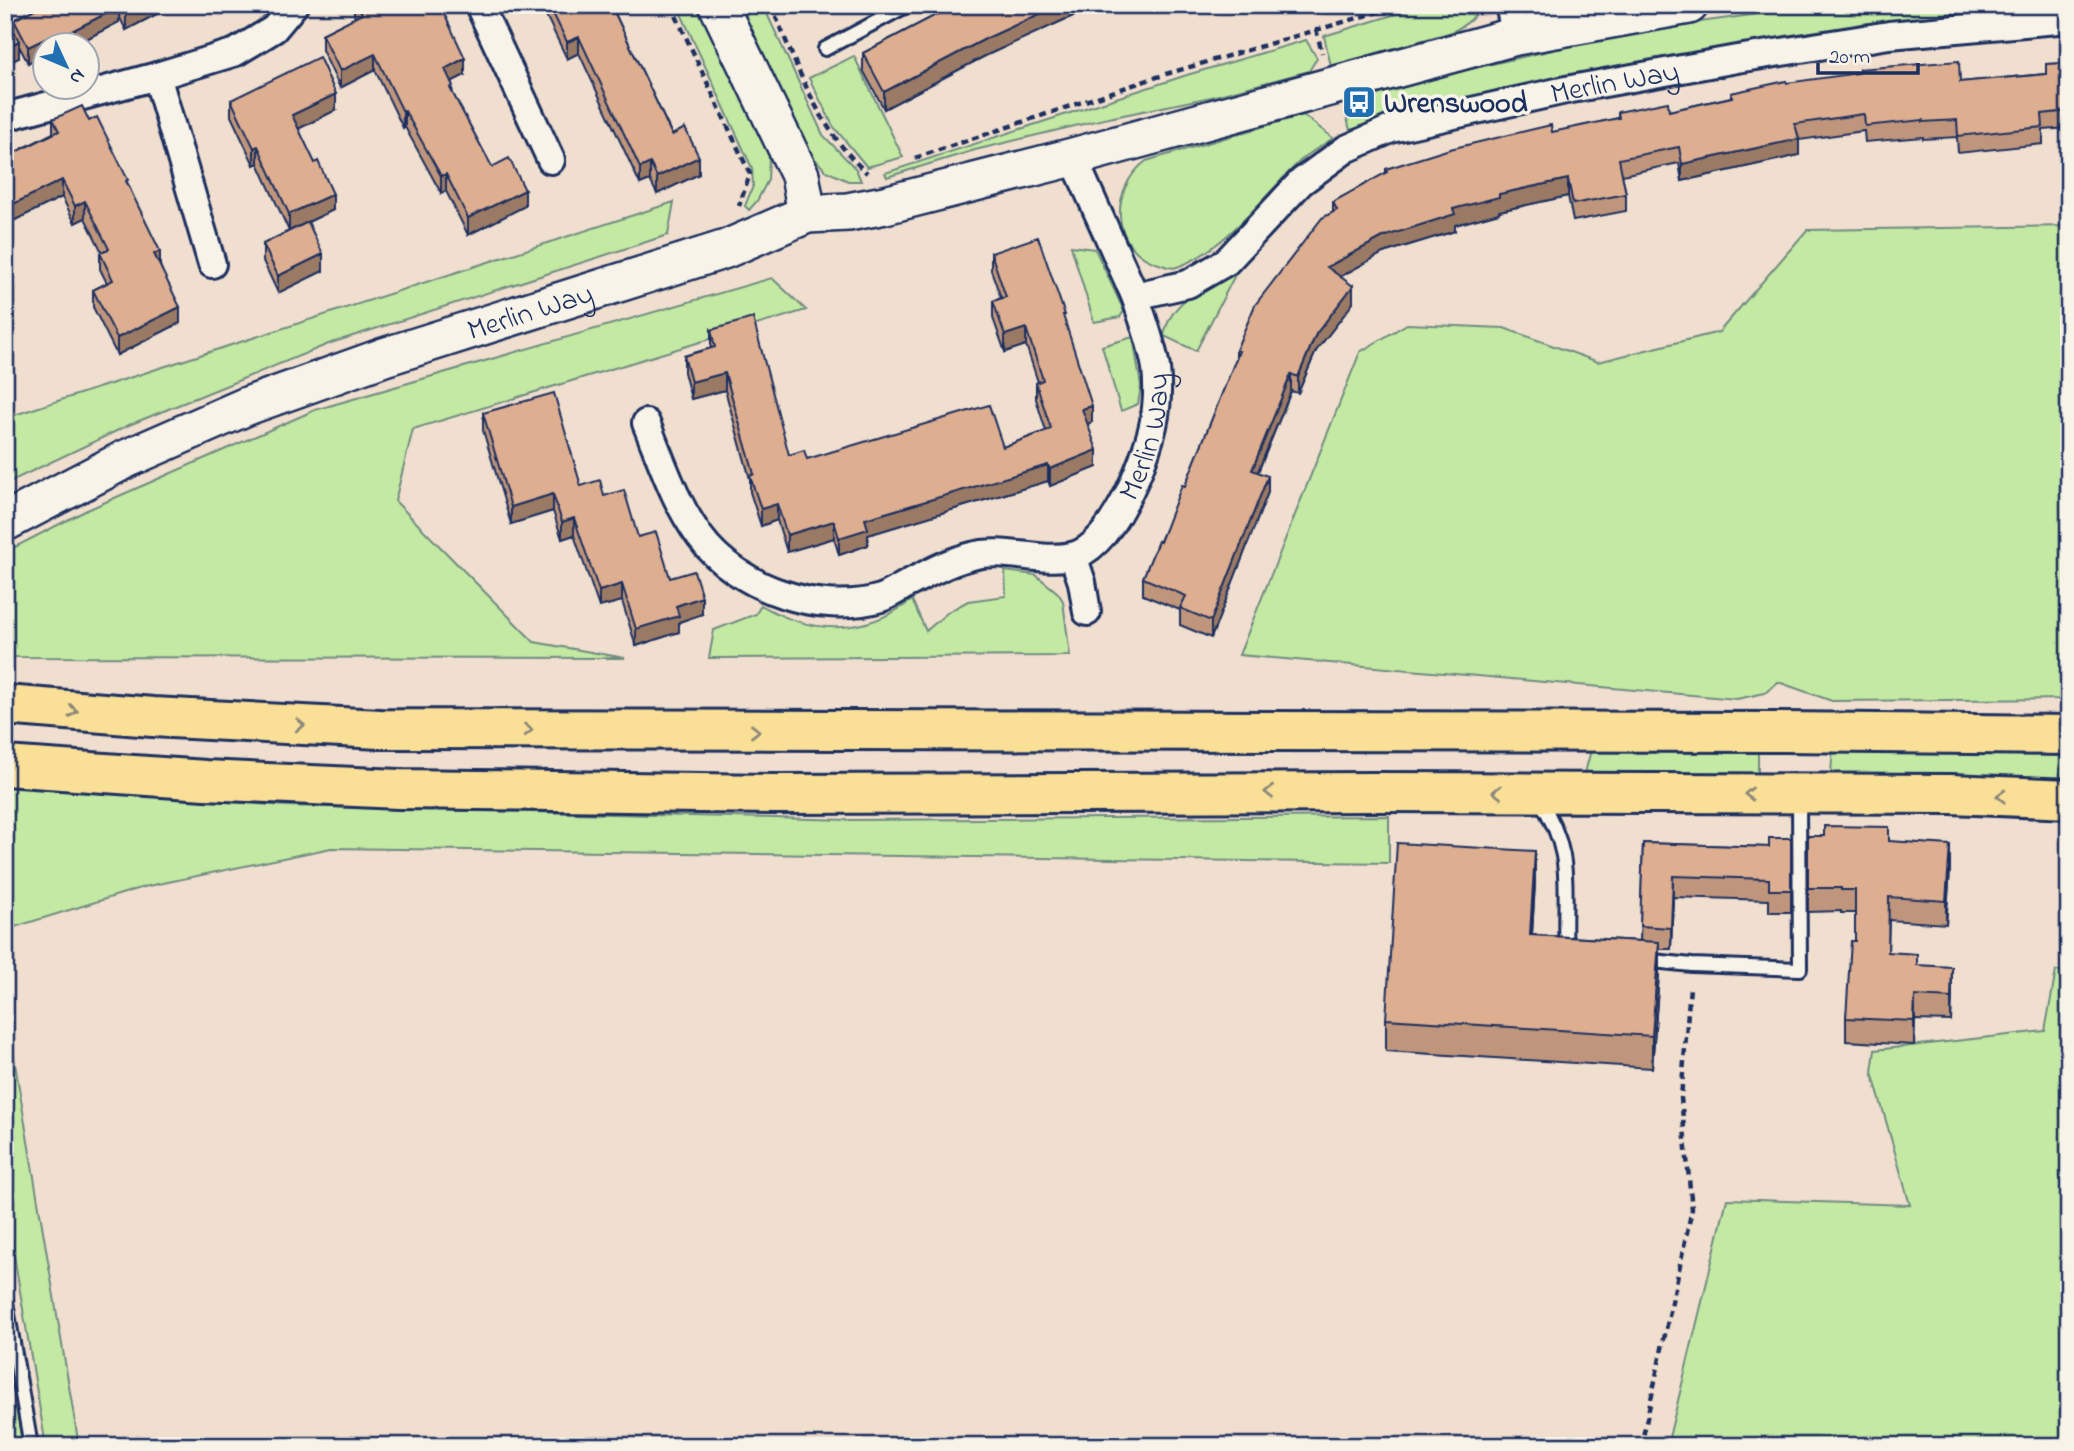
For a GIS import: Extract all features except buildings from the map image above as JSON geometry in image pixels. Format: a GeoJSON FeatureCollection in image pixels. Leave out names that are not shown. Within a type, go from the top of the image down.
{"type":"FeatureCollection","features":[{"type":"Feature","properties":{"kind":"highway"},"geometry":{"type":"LineString","coordinates":[[5,705],[153,717],[380,729],[2069,735]]}},
{"type":"Feature","properties":{"kind":"highway"},"geometry":{"type":"LineString","coordinates":[[5,766],[205,780],[399,789],[775,794],[1951,794],[2069,799]]}},
{"type":"Feature","properties":{"kind":"street"},"geometry":{"type":"LineString","coordinates":[[5,117],[236,52],[274,29],[294,5]]}},
{"type":"Feature","properties":{"kind":"street"},"geometry":{"type":"LineString","coordinates":[[479,5],[551,160]]}},
{"type":"Feature","properties":{"kind":"street"},"geometry":{"type":"LineString","coordinates":[[718,5],[800,175],[807,214]]}},
{"type":"Feature","properties":{"kind":"street","name":"Merlin Way"},"geometry":{"type":"LineString","coordinates":[[5,522],[126,459],[247,407],[384,357],[619,284],[747,240],[807,214],[848,212],[873,207],[1073,157],[1513,21],[1689,5]]}},
{"type":"Feature","properties":{"kind":"street","name":"Merlin Way"},"geometry":{"type":"LineString","coordinates":[[1135,296],[1188,284],[1226,262],[1301,182],[1346,149],[1391,129],[1566,90],[1737,58],[1889,35],[2069,19]]}},
{"type":"Feature","properties":{"kind":"street"},"geometry":{"type":"LineString","coordinates":[[157,76],[212,264]]}},
{"type":"Feature","properties":{"kind":"street","name":"Merlin Way"},"geometry":{"type":"LineString","coordinates":[[1073,157],[1135,296],[1156,369],[1153,425],[1126,498],[1109,527],[1091,547],[1073,556]]}},
{"type":"Feature","properties":{"kind":"street"},"geometry":{"type":"LineString","coordinates":[[646,423],[680,505],[701,539],[749,579],[789,597],[820,603],[850,604],[883,598],[946,565],[974,555],[1073,556],[1082,582],[1087,612]]}},
{"type":"Feature","properties":{"kind":"lane"},"geometry":{"type":"LineString","coordinates":[[825,49],[908,5]]}},
{"type":"Feature","properties":{"kind":"lane"},"geometry":{"type":"LineString","coordinates":[[1535,792],[1553,820],[1563,852],[1567,878],[1566,953],[1578,954]]}},
{"type":"Feature","properties":{"kind":"lane"},"geometry":{"type":"LineString","coordinates":[[1628,959],[1692,965],[1800,969],[1799,794]]}},
{"type":"Feature","properties":{"kind":"lane"},"geometry":{"type":"LineString","coordinates":[[5,1297],[31,1446]]}},
{"type":"Feature","properties":{"kind":"path"},"geometry":{"type":"LineString","coordinates":[[671,5],[750,174],[737,209],[747,240]]}},
{"type":"Feature","properties":{"kind":"path"},"geometry":{"type":"LineString","coordinates":[[771,5],[823,118],[852,159],[867,173],[877,172]]}},
{"type":"Feature","properties":{"kind":"path"},"geometry":{"type":"LineString","coordinates":[[903,163],[1166,74],[1402,5]]}},
{"type":"Feature","properties":{"kind":"path"},"geometry":{"type":"LineString","coordinates":[[1641,1446],[1692,1209],[1681,1098],[1692,965]]}},
{"type":"Feature","properties":{"kind":"green space"},"geometry":{"type":"Polygon","coordinates":[[[677,5],[697,5],[738,83],[769,156],[768,180],[749,210],[745,206],[753,186],[752,168],[677,5]]]}},
{"type":"Feature","properties":{"kind":"green space"},"geometry":{"type":"Polygon","coordinates":[[[739,5],[763,5],[823,135],[856,169],[861,181],[848,181],[826,171],[805,148],[739,5]]]}},
{"type":"Feature","properties":{"kind":"green space"},"geometry":{"type":"Polygon","coordinates":[[[1426,5],[1481,5],[1469,21],[1452,32],[1331,66],[1324,36],[1426,5]]]}},
{"type":"Feature","properties":{"kind":"green space"},"geometry":{"type":"Polygon","coordinates":[[[1825,5],[2067,5],[1910,20],[1679,54],[1493,91],[1350,130],[1344,107],[1407,84],[1634,31],[1825,5]]]}},
{"type":"Feature","properties":{"kind":"green space"},"geometry":{"type":"Polygon","coordinates":[[[1306,40],[1317,58],[1309,71],[1211,97],[975,150],[887,177],[885,173],[1187,75],[1306,40]]]}},
{"type":"Feature","properties":{"kind":"green space"},"geometry":{"type":"Polygon","coordinates":[[[854,56],[903,157],[867,167],[833,126],[809,78],[854,56]]]}},
{"type":"Feature","properties":{"kind":"green space"},"geometry":{"type":"Polygon","coordinates":[[[1303,115],[1333,138],[1302,159],[1242,222],[1211,249],[1173,268],[1145,258],[1132,247],[1124,234],[1120,219],[1121,203],[1125,188],[1134,173],[1146,161],[1303,115]]]}},
{"type":"Feature","properties":{"kind":"green space"},"geometry":{"type":"Polygon","coordinates":[[[674,202],[668,235],[331,343],[129,425],[5,484],[5,418],[674,202]]]}},
{"type":"Feature","properties":{"kind":"green space"},"geometry":{"type":"Polygon","coordinates":[[[2069,226],[2069,699],[1832,701],[1778,682],[1765,693],[1737,699],[1239,655],[1360,352],[1407,324],[1504,328],[1598,362],[1719,332],[1807,230],[2069,226]]]}},
{"type":"Feature","properties":{"kind":"green space"},"geometry":{"type":"Polygon","coordinates":[[[1071,246],[1095,249],[1124,311],[1120,317],[1094,322],[1071,246]]]}},
{"type":"Feature","properties":{"kind":"green space"},"geometry":{"type":"Polygon","coordinates":[[[1237,271],[1196,351],[1164,336],[1174,312],[1182,303],[1202,288],[1237,271]]]}},
{"type":"Feature","properties":{"kind":"green space"},"geometry":{"type":"Polygon","coordinates":[[[772,278],[806,310],[413,429],[395,501],[534,642],[625,658],[5,657],[5,552],[85,511],[315,410],[772,278]]]}},
{"type":"Feature","properties":{"kind":"green space"},"geometry":{"type":"Polygon","coordinates":[[[1133,337],[1141,386],[1138,404],[1121,411],[1102,346],[1133,337]]]}},
{"type":"Feature","properties":{"kind":"green space"},"geometry":{"type":"Polygon","coordinates":[[[1005,571],[1036,575],[1058,593],[1063,601],[1070,656],[709,658],[714,630],[756,614],[761,605],[799,622],[838,627],[875,620],[912,600],[926,631],[948,612],[968,601],[1006,596],[1005,571]]]}},
{"type":"Feature","properties":{"kind":"green space"},"geometry":{"type":"Polygon","coordinates":[[[1833,747],[2069,752],[2069,778],[1831,773],[1833,747]]]}},
{"type":"Feature","properties":{"kind":"green space"},"geometry":{"type":"Polygon","coordinates":[[[1591,750],[1758,751],[1758,773],[1585,773],[1591,750]]]}},
{"type":"Feature","properties":{"kind":"green space"},"geometry":{"type":"Polygon","coordinates":[[[5,786],[286,806],[850,820],[1389,816],[1389,863],[331,848],[144,887],[5,930],[5,786]]]}},
{"type":"Feature","properties":{"kind":"green space"},"geometry":{"type":"Polygon","coordinates":[[[2056,971],[2069,971],[2069,1446],[1667,1446],[1727,1199],[1910,1205],[1872,1072],[1875,1050],[2045,1031],[2056,971]]]}},
{"type":"Feature","properties":{"kind":"green space"},"geometry":{"type":"Polygon","coordinates":[[[5,1004],[79,1446],[46,1446],[5,1202],[5,1004]]]}},
{"type":"Feature","properties":{"kind":"green space"},"geometry":{"type":"Polygon","coordinates":[[[16,1408],[23,1446],[5,1446],[5,1410],[16,1408]]]}},
{"type":"Feature","properties":{"kind":"place","name":"Wrenswood"},"geometry":{"type":"Point","coordinates":[1359,102]}}]}
